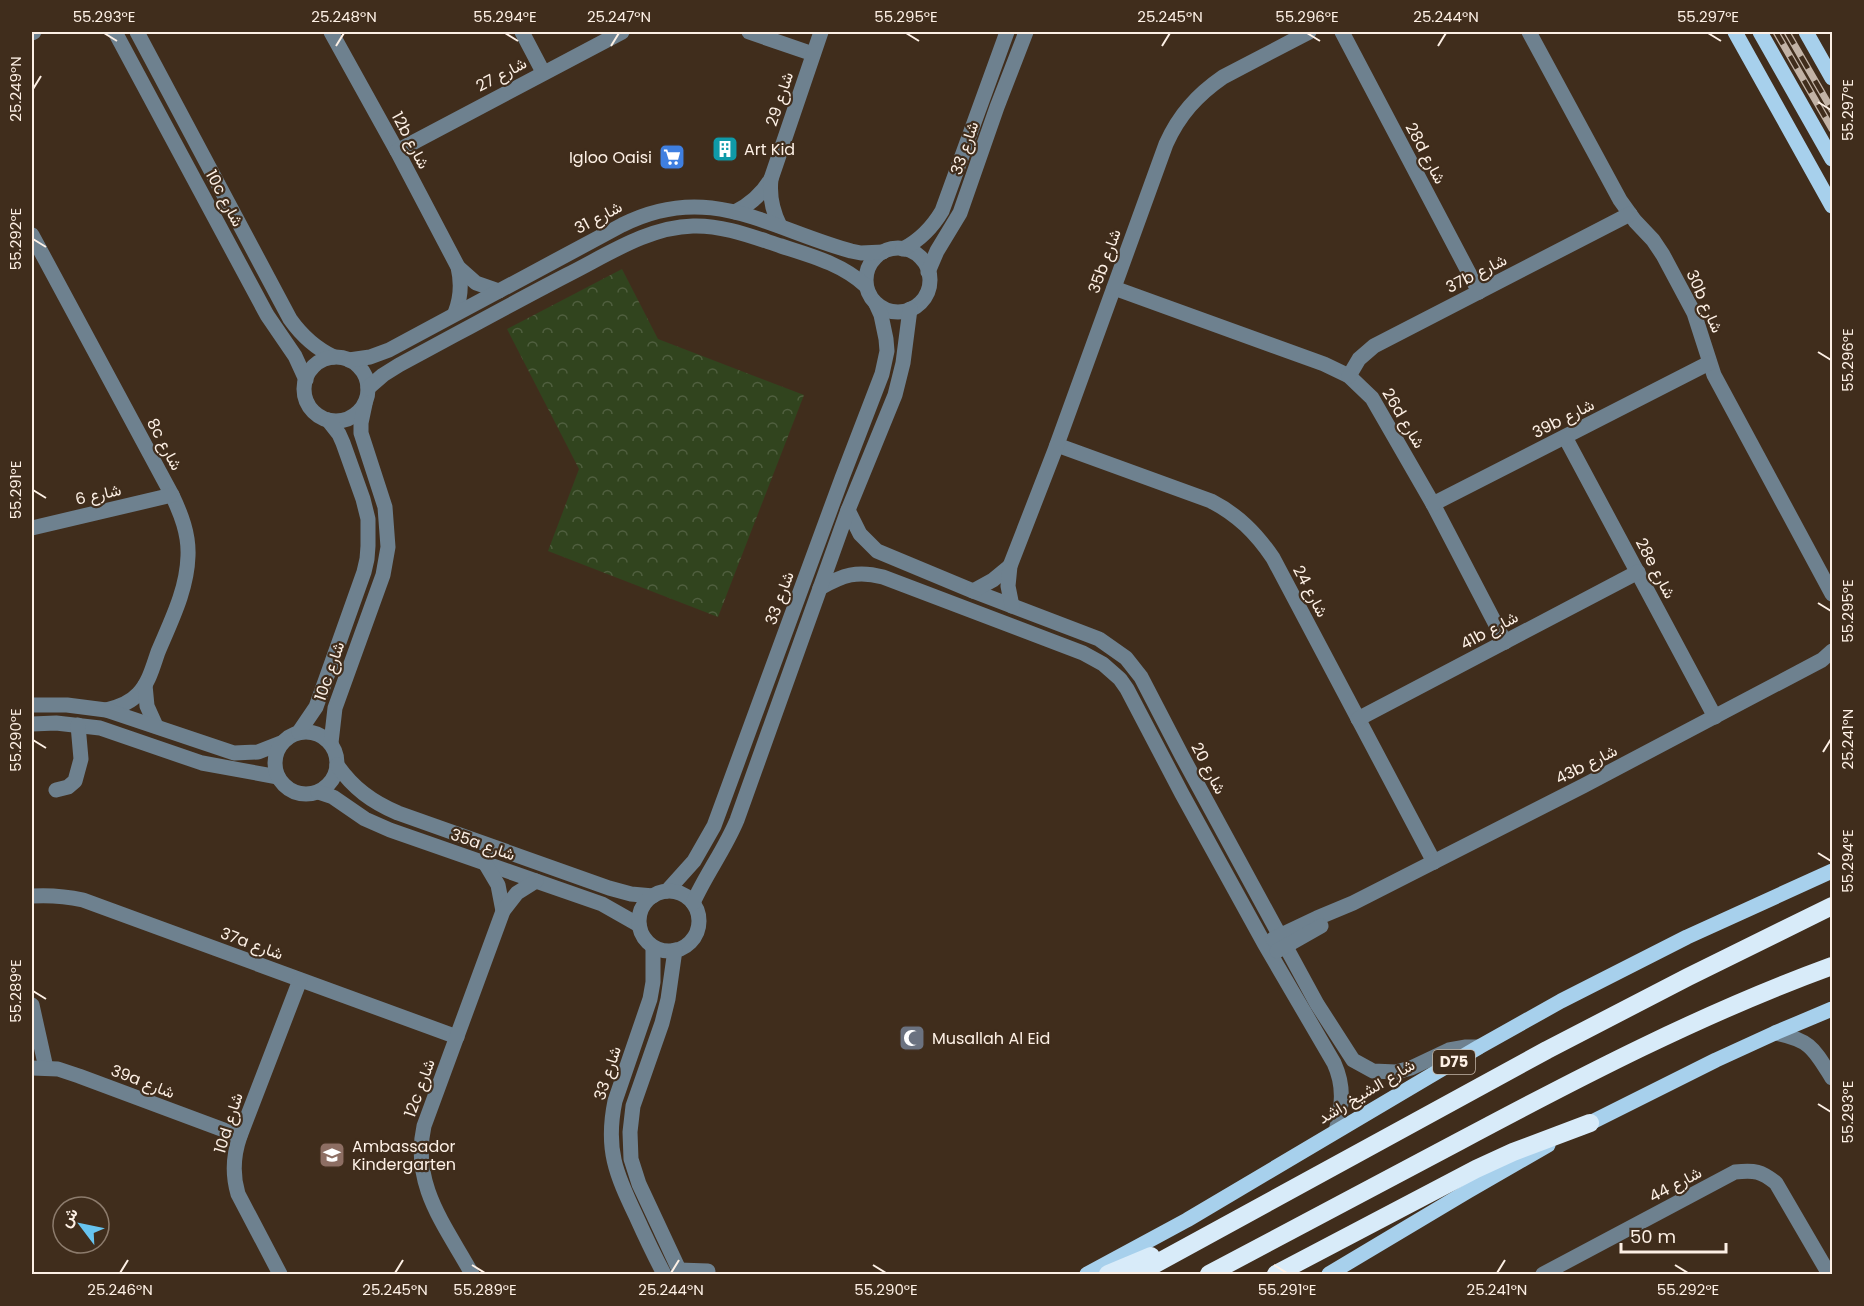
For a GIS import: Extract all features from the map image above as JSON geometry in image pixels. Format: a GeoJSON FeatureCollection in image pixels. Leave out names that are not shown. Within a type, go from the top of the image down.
{"type":"FeatureCollection","features":[{"type":"Feature","properties":{"kind":"highway","name":"D75"},"geometry":{"type":"LineString","coordinates":[[1137,1275],[1589,1028],[1833,906]]}},
{"type":"Feature","properties":{"kind":"highway"},"geometry":{"type":"LineString","coordinates":[[1209,1275],[1582,1076],[1698,1021],[1833,966]]}},
{"type":"Feature","properties":{"kind":"highway"},"geometry":{"type":"LineString","coordinates":[[1276,1275],[1476,1169],[1590,1123]]}},
{"type":"Feature","properties":{"kind":"highway"},"geometry":{"type":"LineString","coordinates":[[1108,1275],[1143,1259],[1193,1243]]}},
{"type":"Feature","properties":{"kind":"main road"},"geometry":{"type":"LineString","coordinates":[[1735,32],[1833,206]]}},
{"type":"Feature","properties":{"kind":"main road"},"geometry":{"type":"LineString","coordinates":[[1760,32],[1833,159]]}},
{"type":"Feature","properties":{"kind":"main road"},"geometry":{"type":"LineString","coordinates":[[1806,32],[1832,76]]}},
{"type":"Feature","properties":{"kind":"main road"},"geometry":{"type":"LineString","coordinates":[[1829,873],[1833,856]]}},
{"type":"Feature","properties":{"kind":"main road","name":"شارع الشيخ راشد"},"geometry":{"type":"LineString","coordinates":[[1087,1275],[1215,1204],[1479,1047],[1561,1001],[1656,953],[1829,873]]}},
{"type":"Feature","properties":{"kind":"main road"},"geometry":{"type":"LineString","coordinates":[[1329,1275],[1478,1185],[1590,1123],[1775,1033],[1833,1009]]}},
{"type":"Feature","properties":{"kind":"street","name":"10c شارع"},"geometry":{"type":"LineString","coordinates":[[115,32],[267,315],[296,356],[306,380]]}},
{"type":"Feature","properties":{"kind":"street","name":"10c شارع"},"geometry":{"type":"LineString","coordinates":[[137,32],[290,319],[313,345],[341,358]]}},
{"type":"Feature","properties":{"kind":"street","name":"12b شارع"},"geometry":{"type":"LineString","coordinates":[[331,32],[458,267],[461,286],[455,313]]}},
{"type":"Feature","properties":{"kind":"street"},"geometry":{"type":"LineString","coordinates":[[522,32],[543,72]]}},
{"type":"Feature","properties":{"kind":"street","name":"شارع 27"},"geometry":{"type":"LineString","coordinates":[[397,151],[622,32]]}},
{"type":"Feature","properties":{"kind":"street"},"geometry":{"type":"LineString","coordinates":[[749,32],[813,54]]}},
{"type":"Feature","properties":{"kind":"street","name":"شارع 29"},"geometry":{"type":"LineString","coordinates":[[735,212],[752,202],[771,179],[821,32]]}},
{"type":"Feature","properties":{"kind":"street","name":"شارع 33"},"geometry":{"type":"LineString","coordinates":[[903,249],[930,230],[942,211],[1007,32]]}},
{"type":"Feature","properties":{"kind":"street","name":"شارع 33"},"geometry":{"type":"LineString","coordinates":[[928,272],[937,251],[960,213],[1026,32]]}},
{"type":"Feature","properties":{"kind":"street","name":"35b شارع"},"geometry":{"type":"LineString","coordinates":[[1012,606],[1008,586],[1010,566],[1057,445],[1172,130],[1189,105],[1211,85],[1309,32]]}},
{"type":"Feature","properties":{"kind":"street","name":"28d شارع"},"geometry":{"type":"LineString","coordinates":[[1342,32],[1479,292]]}},
{"type":"Feature","properties":{"kind":"street","name":"30b شارع"},"geometry":{"type":"LineString","coordinates":[[1529,32],[1620,200],[1663,255],[1694,313],[1709,363],[1833,594]]}},
{"type":"Feature","properties":{"kind":"street","name":"شارع 29"},"geometry":{"type":"LineString","coordinates":[[771,179],[770,198],[780,226]]}},
{"type":"Feature","properties":{"kind":"street","name":"شارع 31"},"geometry":{"type":"LineString","coordinates":[[341,358],[370,357],[380,354],[622,225],[652,212],[685,206],[702,206],[735,212],[851,251],[883,252]]}},
{"type":"Feature","properties":{"kind":"street","name":"37b شارع"},"geometry":{"type":"LineString","coordinates":[[1349,376],[1359,359],[1374,346],[1630,214]]}},
{"type":"Feature","properties":{"kind":"street"},"geometry":{"type":"LineString","coordinates":[[368,388],[399,365],[552,284],[654,232],[674,227],[714,227],[734,231],[830,262],[849,272],[866,286]]}},
{"type":"Feature","properties":{"kind":"street","name":"8c شارع"},"geometry":{"type":"LineString","coordinates":[[32,235],[172,495],[184,523],[187,538],[187,570],[181,595],[145,685],[129,702],[106,710]]}},
{"type":"Feature","properties":{"kind":"street"},"geometry":{"type":"LineString","coordinates":[[889,249],[903,249],[916,254],[926,265],[929,287],[917,306],[903,312],[889,311],[876,304],[870,296],[866,286],[867,270],[876,257],[883,252],[889,249]]}},
{"type":"Feature","properties":{"kind":"street","name":"12b شارع"},"geometry":{"type":"LineString","coordinates":[[458,267],[476,283],[499,291]]}},
{"type":"Feature","properties":{"kind":"street","name":"26d شارع"},"geometry":{"type":"LineString","coordinates":[[1114,288],[1324,364],[1349,376],[1372,398],[1433,504],[1505,642]]}},
{"type":"Feature","properties":{"kind":"street","name":"شارع 33"},"geometry":{"type":"LineString","coordinates":[[660,894],[694,861],[714,826],[882,375],[886,339],[883,321],[876,304]]}},
{"type":"Feature","properties":{"kind":"street"},"geometry":{"type":"LineString","coordinates":[[693,903],[737,820],[848,510],[899,381],[910,309]]}},
{"type":"Feature","properties":{"kind":"street"},"geometry":{"type":"LineString","coordinates":[[341,358],[357,364],[363,371],[368,388],[364,404],[353,416],[345,420],[328,420],[314,412],[308,405],[304,388],[310,371],[316,364],[324,360],[341,358]]}},
{"type":"Feature","properties":{"kind":"street","name":"39b شارع"},"geometry":{"type":"LineString","coordinates":[[1433,504],[1709,363]]}},
{"type":"Feature","properties":{"kind":"street","name":"10c شارع"},"geometry":{"type":"LineString","coordinates":[[331,743],[335,708],[384,574],[388,547],[385,507],[361,433],[364,404]]}},
{"type":"Feature","properties":{"kind":"street","name":"10c شارع"},"geometry":{"type":"LineString","coordinates":[[299,732],[316,707],[364,572],[369,546],[368,519],[363,499],[343,443],[328,420]]}},
{"type":"Feature","properties":{"kind":"street","name":"28e شارع"},"geometry":{"type":"LineString","coordinates":[[1565,437],[1715,717]]}},
{"type":"Feature","properties":{"kind":"street","name":"شارع 24"},"geometry":{"type":"LineString","coordinates":[[1057,445],[1210,501],[1232,513],[1260,539],[1273,558],[1434,862]]}},
{"type":"Feature","properties":{"kind":"street","name":"شارع 6"},"geometry":{"type":"LineString","coordinates":[[32,528],[172,495]]}},
{"type":"Feature","properties":{"kind":"street","name":"شارع 20"},"geometry":{"type":"LineString","coordinates":[[848,510],[860,534],[877,550],[973,591],[1099,639],[1117,650],[1134,667],[1317,1004],[1353,1060],[1381,1073],[1396,1072],[1411,1068],[1449,1050],[1479,1047]]}},
{"type":"Feature","properties":{"kind":"street"},"geometry":{"type":"LineString","coordinates":[[973,591],[993,580],[1010,566]]}},
{"type":"Feature","properties":{"kind":"street","name":"41b شارع"},"geometry":{"type":"LineString","coordinates":[[1358,719],[1638,572]]}},
{"type":"Feature","properties":{"kind":"street"},"geometry":{"type":"LineString","coordinates":[[820,588],[844,575],[870,573],[883,576],[1083,653],[1103,664],[1120,679],[1267,949],[1338,1071],[1342,1098],[1336,1131]]}},
{"type":"Feature","properties":{"kind":"street","name":"43b شارع"},"geometry":{"type":"LineString","coordinates":[[1267,949],[1323,915],[1353,903],[1715,717],[1822,660],[1833,651]]}},
{"type":"Feature","properties":{"kind":"street"},"geometry":{"type":"LineString","coordinates":[[145,685],[147,706],[156,726]]}},
{"type":"Feature","properties":{"kind":"street"},"geometry":{"type":"LineString","coordinates":[[32,705],[68,705],[106,710],[234,753],[258,752],[281,743],[292,734],[299,732],[316,733],[331,743],[337,757],[337,765],[331,781],[318,792],[303,794],[282,784],[274,764],[281,743]]}},
{"type":"Feature","properties":{"kind":"street"},"geometry":{"type":"LineString","coordinates":[[32,724],[78,724],[114,732],[202,763],[278,777]]}},
{"type":"Feature","properties":{"kind":"street"},"geometry":{"type":"LineString","coordinates":[[56,790],[71,786],[76,778],[81,759],[78,724]]}},
{"type":"Feature","properties":{"kind":"street","name":"35a شارع"},"geometry":{"type":"LineString","coordinates":[[337,765],[363,794],[398,813],[609,888],[631,894],[660,894]]}},
{"type":"Feature","properties":{"kind":"street","name":"35a شارع"},"geometry":{"type":"LineString","coordinates":[[318,792],[340,800],[365,819],[602,904],[639,925]]}},
{"type":"Feature","properties":{"kind":"street"},"geometry":{"type":"LineString","coordinates":[[485,863],[498,885],[503,910]]}},
{"type":"Feature","properties":{"kind":"street","name":"12c شارع"},"geometry":{"type":"LineString","coordinates":[[472,1275],[424,1182],[421,1140],[424,1126],[503,910],[517,893],[536,881]]}},
{"type":"Feature","properties":{"kind":"street"},"geometry":{"type":"LineString","coordinates":[[660,894],[682,894],[693,903],[699,917],[697,932],[689,944],[675,950],[660,950],[653,947],[644,937],[639,925],[641,912],[648,900],[660,894]]}},
{"type":"Feature","properties":{"kind":"street","name":"37a شارع"},"geometry":{"type":"LineString","coordinates":[[32,896],[52,895],[83,900],[457,1037]]}},
{"type":"Feature","properties":{"kind":"street","name":"شارع 33"},"geometry":{"type":"LineString","coordinates":[[653,947],[650,999],[615,1101],[611,1137],[613,1158],[621,1185],[656,1260],[674,1273]]}},
{"type":"Feature","properties":{"kind":"street"},"geometry":{"type":"LineString","coordinates":[[675,950],[662,1023],[633,1106],[630,1132],[632,1159],[639,1184],[674,1273],[708,1272]]}},
{"type":"Feature","properties":{"kind":"street","name":"10d شارع"},"geometry":{"type":"LineString","coordinates":[[274,1273],[238,1194],[233,1171],[240,1136],[300,980]]}},
{"type":"Feature","properties":{"kind":"street"},"geometry":{"type":"LineString","coordinates":[[32,1005],[39,1068]]}},
{"type":"Feature","properties":{"kind":"street"},"geometry":{"type":"LineString","coordinates":[[1775,1033],[1795,1037],[1809,1045],[1833,1078]]}},
{"type":"Feature","properties":{"kind":"street","name":"39a شارع"},"geometry":{"type":"LineString","coordinates":[[39,1068],[58,1069],[79,1076],[240,1136]]}},
{"type":"Feature","properties":{"kind":"street","name":"شارع 44"},"geometry":{"type":"LineString","coordinates":[[1543,1275],[1735,1172],[1751,1170],[1763,1173],[1776,1183],[1829,1275]]}},
{"type":"Feature","properties":{"kind":"street"},"geometry":{"type":"LineString","coordinates":[[649,1275],[656,1260]]}},
{"type":"Feature","properties":{"kind":"green space"},"geometry":{"type":"Polygon","coordinates":[[[622,269],[658,339],[804,395],[718,617],[548,551],[579,469],[507,329],[622,269]]]}},
{"type":"Feature","properties":{"kind":"railway"},"geometry":{"type":"LineString","coordinates":[[1776,32],[1832,129]]}},
{"type":"Feature","properties":{"kind":"railway"},"geometry":{"type":"LineString","coordinates":[[1787,32],[1832,110]]}},
{"type":"Feature","properties":{"kind":"place","name":"Art Kid"},"geometry":{"type":"Point","coordinates":[725,149]}},
{"type":"Feature","properties":{"kind":"place","name":"Igloo Oaisi"},"geometry":{"type":"Point","coordinates":[672,157]}},
{"type":"Feature","properties":{"kind":"place","name":"Musallah Al Eid"},"geometry":{"type":"Point","coordinates":[912,1038]}},
{"type":"Feature","properties":{"kind":"place","name":"Ambassador Kindergarten"},"geometry":{"type":"Point","coordinates":[332,1155]}}]}
